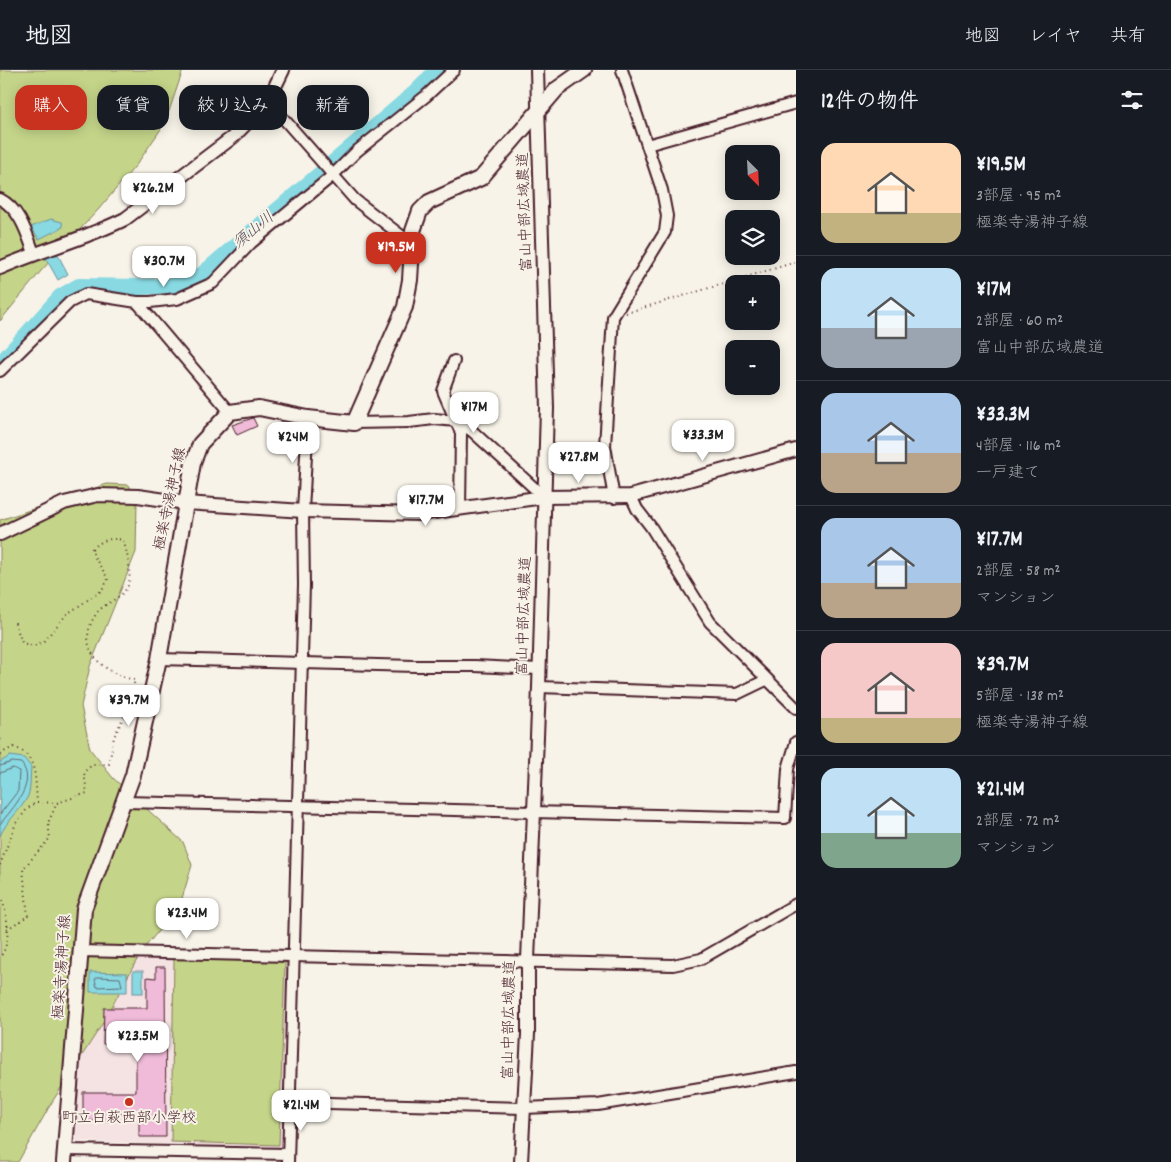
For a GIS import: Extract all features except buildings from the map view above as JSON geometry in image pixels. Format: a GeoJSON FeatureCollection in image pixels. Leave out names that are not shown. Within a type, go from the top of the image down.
{"type":"FeatureCollection","features":[{"type":"Feature","properties":{"kind":"main road"},"geometry":{"type":"LineString","coordinates":[[230,412],[259,408],[308,418],[354,423],[405,306],[410,280],[413,231],[420,211],[429,202],[481,178],[556,89],[584,70]]}},
{"type":"Feature","properties":{"kind":"main road","name":"極楽寺湯神子線"},"geometry":{"type":"LineString","coordinates":[[65,1156],[84,909],[133,775],[159,659],[193,463],[200,444],[230,412]]}},
{"type":"Feature","properties":{"kind":"street"},"geometry":{"type":"LineString","coordinates":[[276,85],[283,70]]}},
{"type":"Feature","properties":{"kind":"street"},"geometry":{"type":"LineString","coordinates":[[0,371],[70,302],[86,294],[136,302],[177,299],[213,283],[251,243],[332,176],[358,151],[426,96],[454,70]]}},
{"type":"Feature","properties":{"kind":"street","name":"富山中部広域農道"},"geometry":{"type":"LineString","coordinates":[[521,1162],[528,1034],[528,960],[539,688],[547,389],[537,70]]}},
{"type":"Feature","properties":{"kind":"street"},"geometry":{"type":"LineString","coordinates":[[614,498],[605,446],[613,317],[665,232],[667,216],[662,190],[622,70]]}},
{"type":"Feature","properties":{"kind":"street"},"geometry":{"type":"LineString","coordinates":[[647,145],[796,103]]}},
{"type":"Feature","properties":{"kind":"street"},"geometry":{"type":"LineString","coordinates":[[287,123],[355,200],[412,244]]}},
{"type":"Feature","properties":{"kind":"street"},"geometry":{"type":"LineString","coordinates":[[0,268],[34,253],[109,227],[125,219],[240,130]]}},
{"type":"Feature","properties":{"kind":"street"},"geometry":{"type":"LineString","coordinates":[[0,199],[6,202],[23,223],[34,253]]}},
{"type":"Feature","properties":{"kind":"street"},"geometry":{"type":"LineString","coordinates":[[136,302],[230,412]]}},
{"type":"Feature","properties":{"kind":"street"},"geometry":{"type":"LineString","coordinates":[[454,361],[452,373],[443,391],[462,433],[460,509]]}},
{"type":"Feature","properties":{"kind":"street"},"geometry":{"type":"LineString","coordinates":[[65,1156],[288,1158],[300,663],[304,585],[303,511],[308,418]]}},
{"type":"Feature","properties":{"kind":"street"},"geometry":{"type":"LineString","coordinates":[[354,423],[409,422],[434,419],[457,421],[472,431],[544,497]]}},
{"type":"Feature","properties":{"kind":"street"},"geometry":{"type":"LineString","coordinates":[[0,534],[64,503],[98,495],[138,496],[186,503],[303,511],[420,514],[544,497],[614,498],[631,496],[796,450]]}},
{"type":"Feature","properties":{"kind":"street"},"geometry":{"type":"LineString","coordinates":[[631,496],[637,509],[651,527],[710,622],[796,708]]}},
{"type":"Feature","properties":{"kind":"street"},"geometry":{"type":"LineString","coordinates":[[159,659],[539,669]]}},
{"type":"Feature","properties":{"kind":"street"},"geometry":{"type":"LineString","coordinates":[[539,688],[737,694],[766,680]]}},
{"type":"Feature","properties":{"kind":"street"},"geometry":{"type":"LineString","coordinates":[[124,802],[785,818],[788,769],[796,742]]}},
{"type":"Feature","properties":{"kind":"street"},"geometry":{"type":"LineString","coordinates":[[80,951],[528,960],[673,965],[702,960],[796,904]]}},
{"type":"Feature","properties":{"kind":"street"},"geometry":{"type":"LineString","coordinates":[[288,1102],[523,1108],[598,1105],[796,1072]]}},
{"type":"Feature","properties":{"kind":"path"},"geometry":{"type":"LineString","coordinates":[[613,317],[796,262]]}},
{"type":"Feature","properties":{"kind":"path"},"geometry":{"type":"LineString","coordinates":[[0,865],[16,823],[28,808],[37,802],[57,803],[87,792],[84,772],[92,765],[109,764],[114,737],[126,712],[135,680],[118,676],[100,664],[91,653],[90,637],[91,625],[96,614],[122,594],[129,583],[128,552],[123,540],[113,537],[100,542],[92,549],[93,556],[105,572],[108,580],[101,591],[67,614],[43,642],[34,646],[22,643],[14,620]]}},
{"type":"Feature","properties":{"kind":"path"},"geometry":{"type":"LineString","coordinates":[[0,754],[12,747],[23,750],[29,757],[33,763],[37,802]]}},
{"type":"Feature","properties":{"kind":"path"},"geometry":{"type":"LineString","coordinates":[[7,928],[28,916],[23,869],[50,838],[48,823],[57,803]]}},
{"type":"Feature","properties":{"kind":"path"},"geometry":{"type":"LineString","coordinates":[[0,896],[6,908],[7,928],[3,953],[0,957]]}},
{"type":"Feature","properties":{"kind":"shaded area"},"geometry":{"type":"Polygon","coordinates":[[[86,957],[288,959],[282,1148],[73,1141],[86,957]]]}},
{"type":"Feature","properties":{"kind":"green space"},"geometry":{"type":"Polygon","coordinates":[[[0,70],[183,70],[169,111],[169,85],[97,85],[97,130],[160,130],[137,164],[98,210],[41,271],[0,321],[0,70]]]}},
{"type":"Feature","properties":{"kind":"green space"},"geometry":{"type":"Polygon","coordinates":[[[107,484],[129,485],[137,500],[136,552],[90,666],[81,706],[90,749],[113,778],[183,842],[192,865],[180,905],[141,952],[103,1023],[52,1102],[18,1162],[0,1162],[0,520],[107,484]]]}},
{"type":"Feature","properties":{"kind":"green space"},"geometry":{"type":"Polygon","coordinates":[[[174,959],[285,962],[279,1145],[171,1142],[174,959]]]}},
{"type":"Feature","properties":{"kind":"water"},"geometry":{"type":"Polygon","coordinates":[[[51,219],[62,222],[63,227],[39,239],[31,227],[51,219]]]}},
{"type":"Feature","properties":{"kind":"water"},"geometry":{"type":"Polygon","coordinates":[[[56,251],[68,274],[58,280],[45,257],[56,251]]]}},
{"type":"Feature","properties":{"kind":"water"},"geometry":{"type":"Polygon","coordinates":[[[10,756],[24,758],[31,767],[30,789],[22,806],[0,836],[0,762],[10,756]]]}},
{"type":"Feature","properties":{"kind":"water"},"geometry":{"type":"Polygon","coordinates":[[[133,971],[143,971],[143,993],[133,993],[133,971]]]}},
{"type":"Feature","properties":{"kind":"water"},"geometry":{"type":"Polygon","coordinates":[[[90,972],[127,973],[127,992],[90,992],[90,972]]]}},
{"type":"Feature","properties":{"kind":"waterway","name":"須山川"},"geometry":{"type":"LineString","coordinates":[[0,364],[60,297],[79,286],[140,287],[181,285],[199,277],[417,91],[437,70]]}},
{"type":"Feature","properties":{"kind":"place","name":"町立白萩西部小学校"},"geometry":{"type":"Point","coordinates":[129,1102]}}]}
